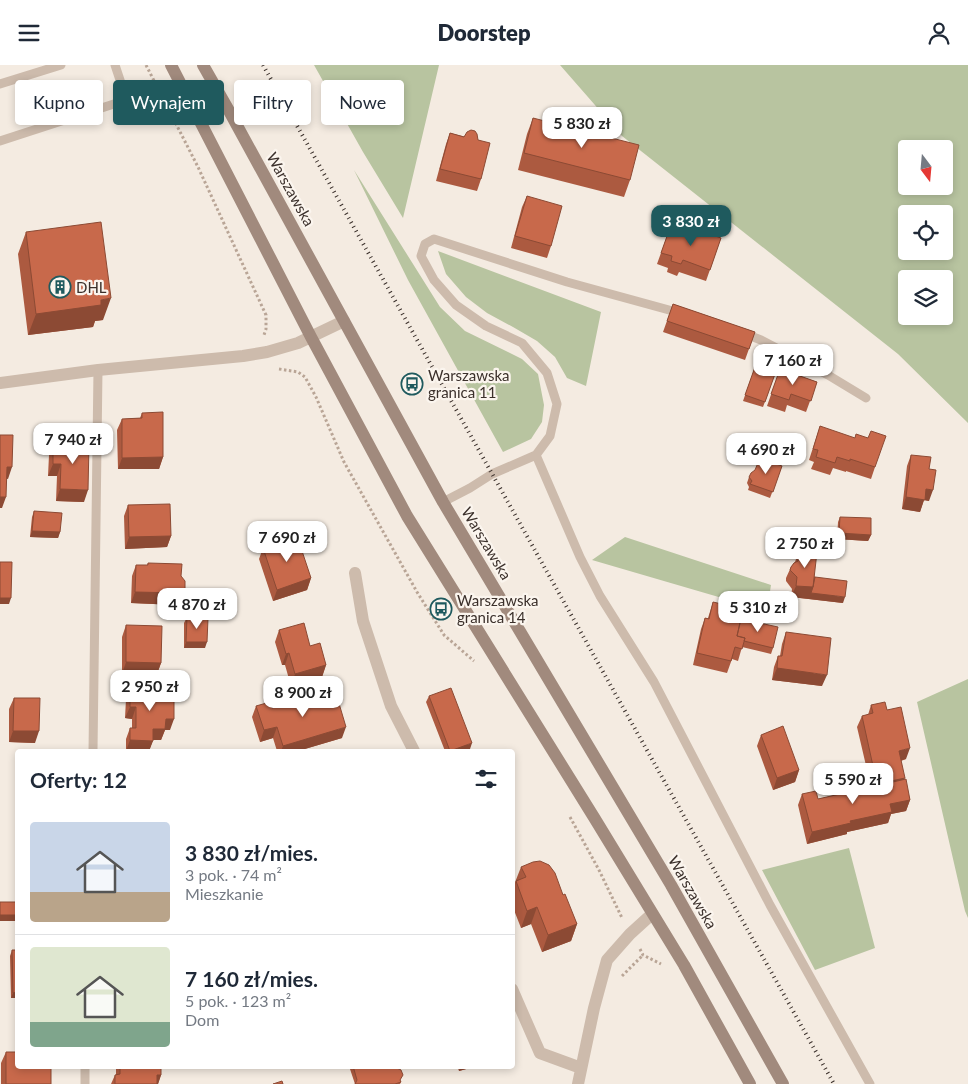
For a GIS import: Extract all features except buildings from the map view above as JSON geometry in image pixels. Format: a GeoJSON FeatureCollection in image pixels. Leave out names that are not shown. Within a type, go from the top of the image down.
{"type":"FeatureCollection","features":[{"type":"Feature","properties":{"kind":"main road"},"geometry":{"type":"LineString","coordinates":[[171,65],[311,337],[407,516],[684,965],[750,1084]]}},
{"type":"Feature","properties":{"kind":"main road","name":"Warszawska"},"geometry":{"type":"LineString","coordinates":[[203,65],[443,502],[672,885],[783,1084]]}},
{"type":"Feature","properties":{"kind":"street"},"geometry":{"type":"LineString","coordinates":[[0,383],[98,370],[267,352],[298,343],[344,321]]}},
{"type":"Feature","properties":{"kind":"street"},"geometry":{"type":"LineString","coordinates":[[355,573],[363,621],[391,707],[413,749]]}},
{"type":"Feature","properties":{"kind":"street"},"geometry":{"type":"LineString","coordinates":[[578,1084],[594,1008],[607,960],[630,934],[652,914]]}},
{"type":"Feature","properties":{"kind":"street"},"geometry":{"type":"LineString","coordinates":[[515,996],[540,1053],[581,1068]]}},
{"type":"Feature","properties":{"kind":"lane"},"geometry":{"type":"LineString","coordinates":[[0,84],[61,65]]}},
{"type":"Feature","properties":{"kind":"lane"},"geometry":{"type":"LineString","coordinates":[[0,141],[120,102],[123,100],[124,92],[115,65]]}},
{"type":"Feature","properties":{"kind":"lane"},"geometry":{"type":"LineString","coordinates":[[443,502],[492,474],[536,455],[550,435],[557,404],[547,373],[522,343],[486,326],[456,305],[434,280],[421,256],[426,244],[434,239],[567,282],[685,315]]}},
{"type":"Feature","properties":{"kind":"lane"},"geometry":{"type":"LineString","coordinates":[[736,331],[761,340],[828,375],[866,398]]}},
{"type":"Feature","properties":{"kind":"lane"},"geometry":{"type":"LineString","coordinates":[[93,749],[98,370]]}},
{"type":"Feature","properties":{"kind":"lane"},"geometry":{"type":"LineString","coordinates":[[536,455],[580,557],[600,596],[654,683],[770,905],[870,1084]]}},
{"type":"Feature","properties":{"kind":"lane"},"geometry":{"type":"LineString","coordinates":[[85,1069],[85,1084]]}},
{"type":"Feature","properties":{"kind":"path"},"geometry":{"type":"LineString","coordinates":[[146,65],[198,167],[266,315],[266,329],[262,341]]}},
{"type":"Feature","properties":{"kind":"path"},"geometry":{"type":"LineString","coordinates":[[273,364],[279,369],[298,372],[305,377],[316,397],[344,461],[417,592],[444,635],[478,664]]}},
{"type":"Feature","properties":{"kind":"path"},"geometry":{"type":"LineString","coordinates":[[566,810],[599,869],[630,934],[643,955],[662,965]]}},
{"type":"Feature","properties":{"kind":"green space"},"geometry":{"type":"Polygon","coordinates":[[[314,65],[439,65],[403,218],[348,125],[404,125],[404,80],[322,80],[314,65]]]}},
{"type":"Feature","properties":{"kind":"green space"},"geometry":{"type":"Polygon","coordinates":[[[560,65],[968,65],[968,423],[898,354],[622,136],[560,65]]]}},
{"type":"Feature","properties":{"kind":"green space"},"geometry":{"type":"Polygon","coordinates":[[[354,170],[440,307],[465,331],[522,359],[538,374],[544,405],[542,422],[531,439],[503,452],[408,280],[354,170]]]}},
{"type":"Feature","properties":{"kind":"green space"},"geometry":{"type":"Polygon","coordinates":[[[438,251],[601,312],[586,386],[567,378],[555,357],[537,341],[487,313],[466,297],[446,274],[438,251]]]}},
{"type":"Feature","properties":{"kind":"green space"},"geometry":{"type":"Polygon","coordinates":[[[625,537],[771,585],[767,611],[592,560],[625,537]]]}},
{"type":"Feature","properties":{"kind":"green space"},"geometry":{"type":"Polygon","coordinates":[[[968,679],[968,918],[917,702],[968,679]]]}},
{"type":"Feature","properties":{"kind":"green space"},"geometry":{"type":"Polygon","coordinates":[[[849,848],[875,948],[815,970],[762,870],[849,848]]]}},
{"type":"Feature","properties":{"kind":"railway"},"geometry":{"type":"LineString","coordinates":[[263,65],[834,1084]]}},
{"type":"Feature","properties":{"kind":"place","name":"DHL"},"geometry":{"type":"Point","coordinates":[60,287]}},
{"type":"Feature","properties":{"kind":"place","name":"Warszawska granica 11"},"geometry":{"type":"Point","coordinates":[412,384]}},
{"type":"Feature","properties":{"kind":"place","name":"Warszawska granica 14"},"geometry":{"type":"Point","coordinates":[441,609]}}]}
